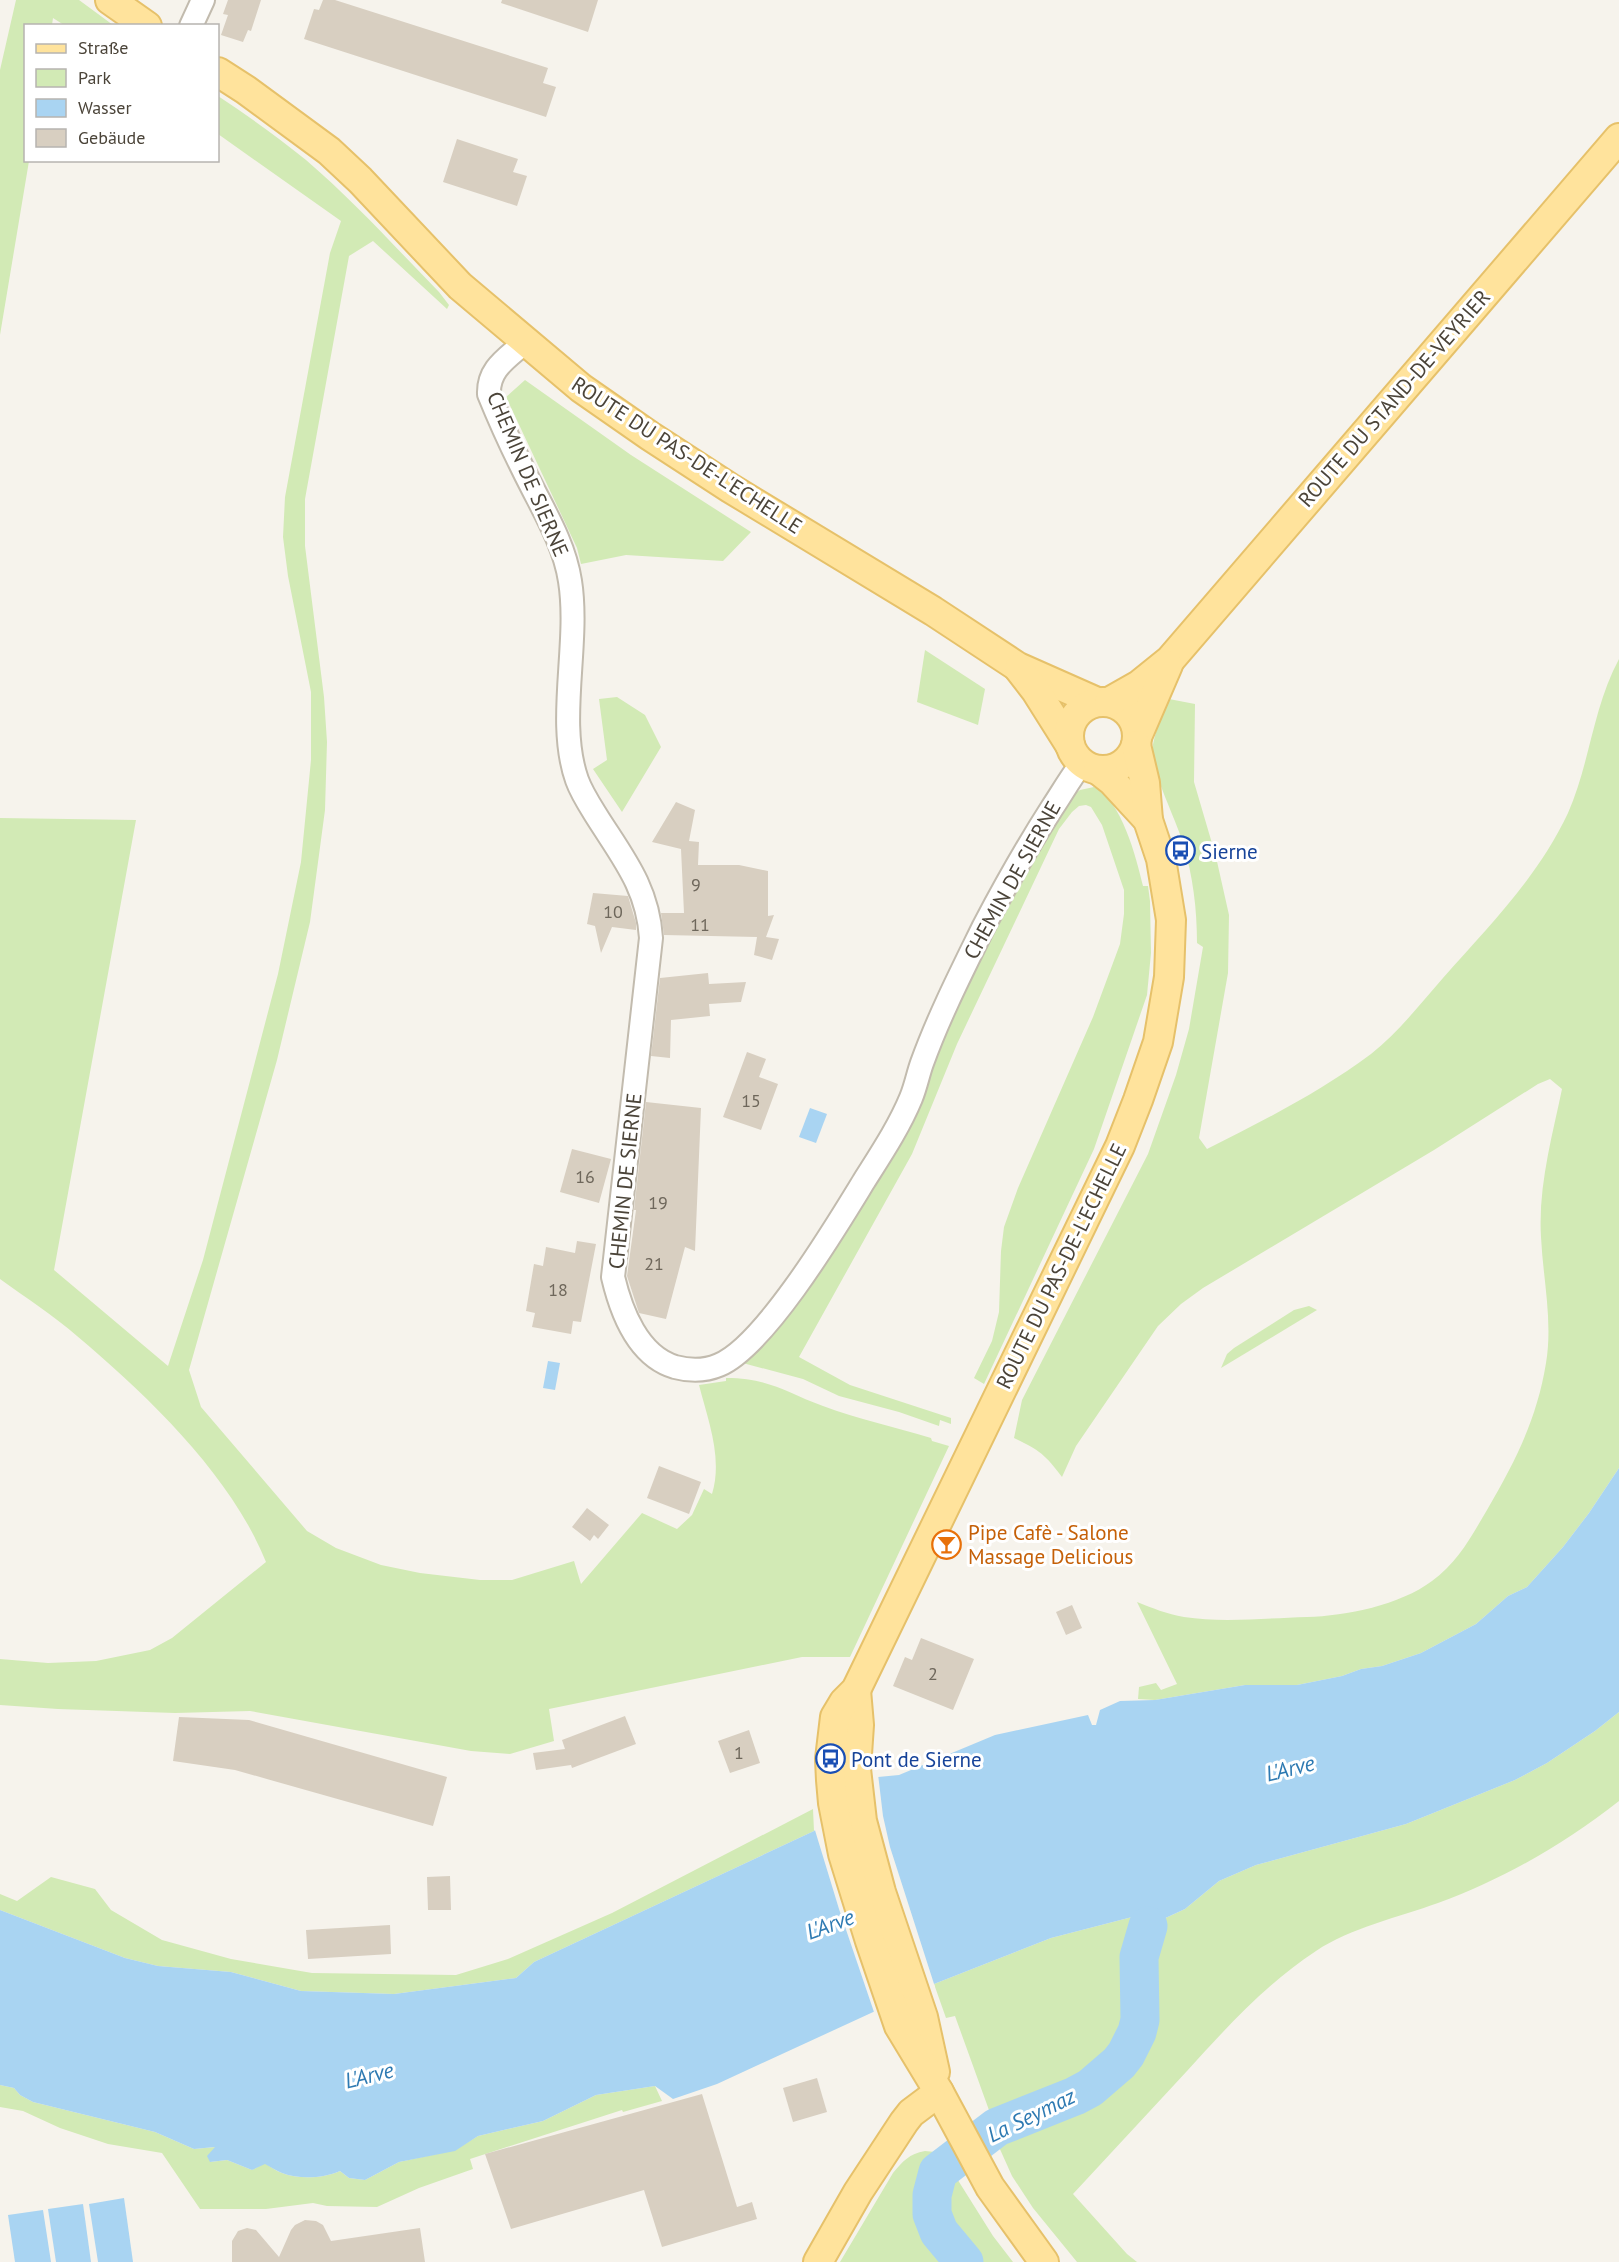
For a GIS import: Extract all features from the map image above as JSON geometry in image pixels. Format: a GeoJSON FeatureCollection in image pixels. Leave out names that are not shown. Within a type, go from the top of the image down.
{"type":"FeatureCollection","features":[{"type":"Feature","properties":{"kind":"main road"},"geometry":{"type":"LineString","coordinates":[[110,0],[144,24]]}},
{"type":"Feature","properties":{"kind":"main road","name":"ROUTE DU PAS-DE-L'ECHELLE"},"geometry":{"type":"LineString","coordinates":[[219,73],[329,152],[360,180],[460,286],[581,388],[730,488],[933,611],[1018,668],[1103,702]]}},
{"type":"Feature","properties":{"kind":"main road","name":"ROUTE DU STAND-DE-VEYRIER"},"geometry":{"type":"LineString","coordinates":[[1103,702],[1139,685],[1170,660],[1619,138]]}},
{"type":"Feature","properties":{"kind":"main road","name":"ROUTE DU STAND-DE-VEYRIER"},"geometry":{"type":"LineString","coordinates":[[1137,741],[1170,660]]}},
{"type":"Feature","properties":{"kind":"main road","name":"ROUTE DU PAS-DE-L'ECHELLE"},"geometry":{"type":"LineString","coordinates":[[1018,668],[1084,759],[1112,781],[1148,820]]}},
{"type":"Feature","properties":{"kind":"main road"},"geometry":{"type":"LineString","coordinates":[[1103,702],[1120,706],[1130,714],[1136,725],[1137,741],[1131,756],[1122,764],[1111,769],[1084,759],[1070,726],[1074,718],[1088,705],[1103,702]]}},
{"type":"Feature","properties":{"kind":"main road","name":"ROUTE DU PAS-DE-L'ECHELLE"},"geometry":{"type":"LineString","coordinates":[[911,2021],[853,1886],[837,1828],[830,1759],[834,1717],[852,1697],[1120,1146],[1158,1042],[1171,946],[1171,920],[1158,850],[1148,820],[1145,783],[1137,741]]}},
{"type":"Feature","properties":{"kind":"main road","name":"ROUTE DU PAS-DE-L'ECHELLE"},"geometry":{"type":"LineString","coordinates":[[852,1697],[858,1796],[867,1844],[885,1903],[911,2021]]}},
{"type":"Feature","properties":{"kind":"main road"},"geometry":{"type":"LineString","coordinates":[[911,2021],[944,2102],[990,2187],[1037,2254]]}},
{"type":"Feature","properties":{"kind":"main road"},"geometry":{"type":"LineString","coordinates":[[818,2262],[888,2145],[911,2113],[944,2102]]}},
{"type":"Feature","properties":{"kind":"street"},"geometry":{"type":"LineString","coordinates":[[192,24],[203,0]]}},
{"type":"Feature","properties":{"kind":"street","name":"CHEMIN DE SIERNE"},"geometry":{"type":"LineString","coordinates":[[525,342],[491,376],[489,394],[553,529],[568,570],[573,606],[569,706],[570,743],[577,782],[636,878],[648,909],[650,923],[651,938],[613,1277],[623,1314],[656,1357],[669,1365],[684,1369],[701,1370],[720,1365],[756,1336],[794,1287],[887,1144],[911,1098],[921,1063],[947,1000],[986,923],[1023,854],[1084,759]]}},
{"type":"Feature","properties":{"kind":"green space"},"geometry":{"type":"Polygon","coordinates":[[[16,0],[79,0],[112,24],[62,24],[53,18],[52,24],[24,24],[24,162],[29,162],[0,335],[0,70],[16,0]]]}},
{"type":"Feature","properties":{"kind":"green space"},"geometry":{"type":"Polygon","coordinates":[[[219,97],[285,143],[324,176],[391,242],[449,305],[447,309],[373,241],[349,256],[305,499],[305,546],[324,697],[327,742],[325,810],[310,922],[277,1060],[189,1370],[201,1407],[307,1531],[336,1548],[381,1565],[420,1573],[480,1580],[512,1580],[574,1561],[581,1584],[642,1513],[677,1529],[692,1515],[704,1489],[712,1494],[715,1480],[713,1439],[699,1385],[726,1381],[726,1378],[754,1380],[836,1411],[931,1438],[932,1441],[949,1446],[850,1657],[802,1657],[549,1709],[554,1741],[510,1754],[471,1751],[250,1711],[175,1713],[0,1705],[0,1659],[48,1663],[96,1661],[150,1650],[172,1638],[266,1562],[232,1498],[210,1468],[159,1411],[68,1328],[0,1279],[0,818],[136,820],[54,1270],[168,1366],[203,1260],[278,974],[301,862],[311,760],[311,692],[288,576],[283,537],[285,497],[330,253],[341,221],[219,135],[219,97]]]}},
{"type":"Feature","properties":{"kind":"green space"},"geometry":{"type":"Polygon","coordinates":[[[525,380],[631,455],[751,532],[723,561],[626,555],[581,564],[577,548],[506,397],[525,380]]]}},
{"type":"Feature","properties":{"kind":"green space"},"geometry":{"type":"Polygon","coordinates":[[[925,650],[985,689],[978,725],[917,702],[925,650]]]}},
{"type":"Feature","properties":{"kind":"green space"},"geometry":{"type":"Polygon","coordinates":[[[1619,659],[1619,1468],[1563,1547],[1527,1587],[1508,1596],[1476,1624],[1421,1653],[1382,1666],[1297,1685],[1245,1685],[1155,1700],[1138,1699],[1139,1687],[1156,1683],[1161,1690],[1177,1684],[1137,1602],[1184,1617],[1214,1620],[1338,1614],[1372,1608],[1404,1597],[1441,1574],[1463,1548],[1516,1457],[1531,1421],[1542,1383],[1548,1332],[1541,1237],[1542,1200],[1547,1162],[1562,1089],[1550,1079],[1538,1084],[1434,1150],[1203,1288],[1181,1304],[1158,1326],[1076,1446],[1062,1477],[1041,1453],[1014,1438],[1022,1400],[1148,1154],[1176,1075],[1189,1029],[1203,947],[1197,943],[1194,893],[1186,855],[1156,770],[1152,751],[1156,731],[1169,699],[1195,704],[1194,782],[1216,857],[1229,915],[1228,973],[1199,1138],[1207,1149],[1311,1093],[1352,1068],[1381,1046],[1400,1028],[1512,900],[1542,858],[1568,813],[1582,775],[1603,696],[1619,659]]]}},
{"type":"Feature","properties":{"kind":"green space"},"geometry":{"type":"Polygon","coordinates":[[[617,697],[645,715],[661,747],[622,812],[593,769],[607,760],[599,699],[617,697]]]}},
{"type":"Feature","properties":{"kind":"green space"},"geometry":{"type":"Polygon","coordinates":[[[1094,787],[1104,794],[1120,817],[1132,846],[1143,886],[1148,886],[1151,953],[1147,995],[1094,1149],[984,1384],[974,1378],[992,1341],[999,1312],[1004,1227],[1018,1188],[1093,1017],[1120,944],[1124,890],[1102,825],[1091,807],[1086,805],[1079,806],[1072,812],[1059,829],[957,1044],[912,1154],[799,1357],[850,1385],[951,1418],[951,1424],[940,1420],[939,1426],[899,1412],[839,1396],[803,1379],[739,1362],[778,1324],[950,1019],[1007,898],[1074,794],[1094,787]]]}},
{"type":"Feature","properties":{"kind":"green space"},"geometry":{"type":"Polygon","coordinates":[[[1309,1306],[1317,1310],[1221,1368],[1227,1354],[1234,1348],[1294,1310],[1309,1306]]]}},
{"type":"Feature","properties":{"kind":"green space"},"geometry":{"type":"Polygon","coordinates":[[[1619,1712],[1619,1801],[1577,1832],[1510,1872],[1438,1903],[1344,1936],[1316,1951],[1280,1977],[1232,2022],[1073,2194],[1137,2262],[1077,2262],[1033,2208],[1012,2176],[990,2127],[994,2124],[955,2016],[946,2018],[934,1984],[1051,1938],[1136,1916],[1148,1926],[1185,1909],[1219,1881],[1256,1865],[1406,1824],[1515,1780],[1547,1763],[1619,1712]]]}},
{"type":"Feature","properties":{"kind":"green space"},"geometry":{"type":"Polygon","coordinates":[[[813,1809],[814,1831],[534,1962],[516,1978],[394,1994],[301,1991],[231,1972],[158,1966],[125,1958],[0,1910],[0,1894],[17,1901],[51,1877],[95,1889],[111,1910],[162,1940],[231,1959],[312,1973],[456,1975],[508,1959],[612,1913],[813,1809]]]}},
{"type":"Feature","properties":{"kind":"green space"},"geometry":{"type":"Polygon","coordinates":[[[0,2085],[14,2088],[20,2095],[33,2102],[155,2132],[194,2149],[216,2147],[210,2162],[227,2160],[252,2170],[265,2163],[282,2173],[304,2177],[319,2177],[340,2171],[349,2178],[365,2180],[399,2162],[455,2150],[478,2136],[543,2121],[596,2095],[655,2086],[662,2101],[623,2112],[622,2110],[470,2159],[473,2169],[419,2188],[377,2207],[327,2206],[313,2203],[266,2209],[200,2209],[162,2153],[108,2144],[60,2128],[23,2111],[0,2107],[0,2085]]]}},
{"type":"Feature","properties":{"kind":"green space"},"geometry":{"type":"Polygon","coordinates":[[[925,2151],[935,2152],[944,2158],[993,2236],[1013,2262],[840,2262],[893,2173],[907,2159],[925,2151]]]}},
{"type":"Feature","properties":{"kind":"water"},"geometry":{"type":"Polygon","coordinates":[[[810,1108],[827,1114],[816,1143],[799,1137],[810,1108]]]}},
{"type":"Feature","properties":{"kind":"water"},"geometry":{"type":"Polygon","coordinates":[[[548,1361],[560,1363],[555,1390],[543,1388],[548,1361]]]}},
{"type":"Feature","properties":{"kind":"water","name":"L'Arve"},"geometry":{"type":"Polygon","coordinates":[[[1619,1468],[1619,1712],[1547,1763],[1515,1780],[1406,1824],[1256,1865],[1219,1881],[1185,1909],[1148,1926],[1136,1916],[1051,1938],[934,1984],[717,2084],[673,2099],[655,2086],[596,2095],[543,2121],[478,2136],[455,2151],[399,2162],[365,2180],[349,2178],[340,2171],[319,2177],[304,2177],[282,2173],[265,2164],[252,2170],[227,2160],[210,2162],[207,2156],[215,2147],[194,2149],[155,2132],[33,2102],[20,2095],[14,2088],[0,2085],[0,1910],[125,1958],[158,1966],[231,1972],[301,1991],[394,1994],[516,1978],[534,1962],[814,1831],[878,1777],[899,1775],[995,1735],[1088,1715],[1092,1725],[1096,1725],[1100,1710],[1120,1701],[1155,1700],[1245,1685],[1297,1685],[1382,1666],[1421,1653],[1476,1624],[1508,1596],[1527,1587],[1563,1547],[1619,1468]]]}},
{"type":"Feature","properties":{"kind":"water"},"geometry":{"type":"Polygon","coordinates":[[[124,2198],[133,2262],[98,2262],[89,2204],[124,2198]]]}},
{"type":"Feature","properties":{"kind":"water"},"geometry":{"type":"Polygon","coordinates":[[[83,2204],[91,2262],[56,2262],[48,2209],[83,2204]]]}},
{"type":"Feature","properties":{"kind":"water"},"geometry":{"type":"Polygon","coordinates":[[[43,2210],[51,2262],[15,2262],[8,2215],[43,2210]]]}},
{"type":"Feature","properties":{"kind":"pier","name":"Pont de Sierne"},"geometry":{"type":"Polygon","coordinates":[[[878,1774],[883,1816],[890,1847],[935,1987],[875,2015],[814,1827],[878,1774]]]}},
{"type":"Feature","properties":{"kind":"building"},"geometry":{"type":"Polygon","coordinates":[[[228,0],[261,0],[251,31],[248,30],[243,42],[221,35],[228,15],[223,14],[228,0]]]}},
{"type":"Feature","properties":{"kind":"building"},"geometry":{"type":"Polygon","coordinates":[[[323,0],[335,0],[548,68],[543,83],[556,87],[546,117],[304,39],[314,9],[319,10],[323,0]]]}},
{"type":"Feature","properties":{"kind":"building"},"geometry":{"type":"Polygon","coordinates":[[[502,0],[598,0],[588,32],[501,3],[502,0]]]}},
{"type":"Feature","properties":{"kind":"building"},"geometry":{"type":"Polygon","coordinates":[[[457,139],[518,159],[513,172],[527,176],[517,206],[443,182],[457,139]]]}},
{"type":"Feature","properties":{"kind":"building"},"geometry":{"type":"Polygon","coordinates":[[[676,802],[695,810],[689,841],[699,842],[698,865],[739,865],[768,871],[768,916],[774,915],[766,937],[779,939],[772,960],[754,955],[757,937],[664,935],[661,913],[684,913],[681,849],[652,842],[676,802]]]}},
{"type":"Feature","properties":{"kind":"building"},"geometry":{"type":"Polygon","coordinates":[[[593,893],[628,896],[636,923],[636,930],[612,927],[601,953],[595,926],[587,924],[593,893]]]}},
{"type":"Feature","properties":{"kind":"building"},"geometry":{"type":"Polygon","coordinates":[[[708,973],[709,984],[746,982],[741,1002],[709,1004],[710,1016],[671,1020],[670,1058],[651,1056],[660,978],[708,973]]]}},
{"type":"Feature","properties":{"kind":"building"},"geometry":{"type":"Polygon","coordinates":[[[747,1052],[766,1059],[759,1077],[778,1084],[761,1130],[723,1117],[747,1052]]]}},
{"type":"Feature","properties":{"kind":"building"},"geometry":{"type":"Polygon","coordinates":[[[646,1102],[701,1108],[695,1251],[685,1247],[666,1319],[639,1313],[627,1276],[646,1102]]]}},
{"type":"Feature","properties":{"kind":"building"},"geometry":{"type":"Polygon","coordinates":[[[572,1149],[611,1159],[599,1203],[560,1192],[572,1149]]]}},
{"type":"Feature","properties":{"kind":"building"},"geometry":{"type":"Polygon","coordinates":[[[577,1241],[596,1244],[581,1322],[573,1321],[571,1334],[532,1327],[535,1313],[526,1311],[534,1264],[543,1266],[546,1247],[575,1253],[577,1241]]]}},
{"type":"Feature","properties":{"kind":"building"},"geometry":{"type":"Polygon","coordinates":[[[659,1466],[701,1482],[689,1514],[647,1498],[659,1466]]]}},
{"type":"Feature","properties":{"kind":"building"},"geometry":{"type":"Polygon","coordinates":[[[587,1508],[609,1525],[598,1539],[594,1535],[590,1541],[572,1527],[587,1508]]]}},
{"type":"Feature","properties":{"kind":"building"},"geometry":{"type":"Polygon","coordinates":[[[1072,1605],[1082,1628],[1066,1635],[1056,1612],[1072,1605]]]}},
{"type":"Feature","properties":{"kind":"building"},"geometry":{"type":"Polygon","coordinates":[[[921,1638],[974,1659],[953,1710],[893,1686],[905,1657],[912,1660],[921,1638]]]}},
{"type":"Feature","properties":{"kind":"building"},"geometry":{"type":"Polygon","coordinates":[[[625,1716],[636,1744],[572,1768],[571,1765],[536,1770],[533,1753],[565,1749],[562,1740],[625,1716]]]}},
{"type":"Feature","properties":{"kind":"building"},"geometry":{"type":"Polygon","coordinates":[[[179,1717],[249,1720],[447,1777],[433,1826],[235,1770],[173,1761],[179,1717]]]}},
{"type":"Feature","properties":{"kind":"building"},"geometry":{"type":"Polygon","coordinates":[[[749,1730],[760,1763],[730,1773],[718,1741],[749,1730]]]}},
{"type":"Feature","properties":{"kind":"building"},"geometry":{"type":"Polygon","coordinates":[[[450,1876],[451,1910],[428,1910],[427,1877],[450,1876]]]}},
{"type":"Feature","properties":{"kind":"building"},"geometry":{"type":"Polygon","coordinates":[[[390,1925],[391,1954],[308,1959],[306,1930],[390,1925]]]}},
{"type":"Feature","properties":{"kind":"building"},"geometry":{"type":"Polygon","coordinates":[[[817,2078],[827,2112],[793,2122],[783,2088],[817,2078]]]}},
{"type":"Feature","properties":{"kind":"building"},"geometry":{"type":"Polygon","coordinates":[[[702,2094],[737,2207],[752,2202],[757,2219],[662,2247],[644,2190],[511,2229],[485,2154],[702,2094]]]}},
{"type":"Feature","properties":{"kind":"building"},"geometry":{"type":"Polygon","coordinates":[[[305,2220],[316,2221],[323,2225],[331,2241],[420,2228],[425,2262],[232,2262],[232,2241],[238,2231],[247,2228],[256,2230],[279,2257],[291,2230],[305,2220]]]}},
{"type":"Feature","properties":{"kind":"waterway","name":"La Seymaz"},"geometry":{"type":"LineString","coordinates":[[964,2262],[939,2232],[932,2214],[932,2195],[938,2172],[997,2127],[1075,2096],[1090,2088],[1119,2063],[1137,2032],[1140,2020],[1139,1957],[1148,1926]]}},
{"type":"Feature","properties":{"kind":"place","name":"Sierne"},"geometry":{"type":"Point","coordinates":[1180,851]}},
{"type":"Feature","properties":{"kind":"place","name":"Pipe Cafè - Salone Massage Delicious"},"geometry":{"type":"Point","coordinates":[947,1544]}},
{"type":"Feature","properties":{"kind":"place","name":"Pont de Sierne"},"geometry":{"type":"Point","coordinates":[830,1759]}}]}
